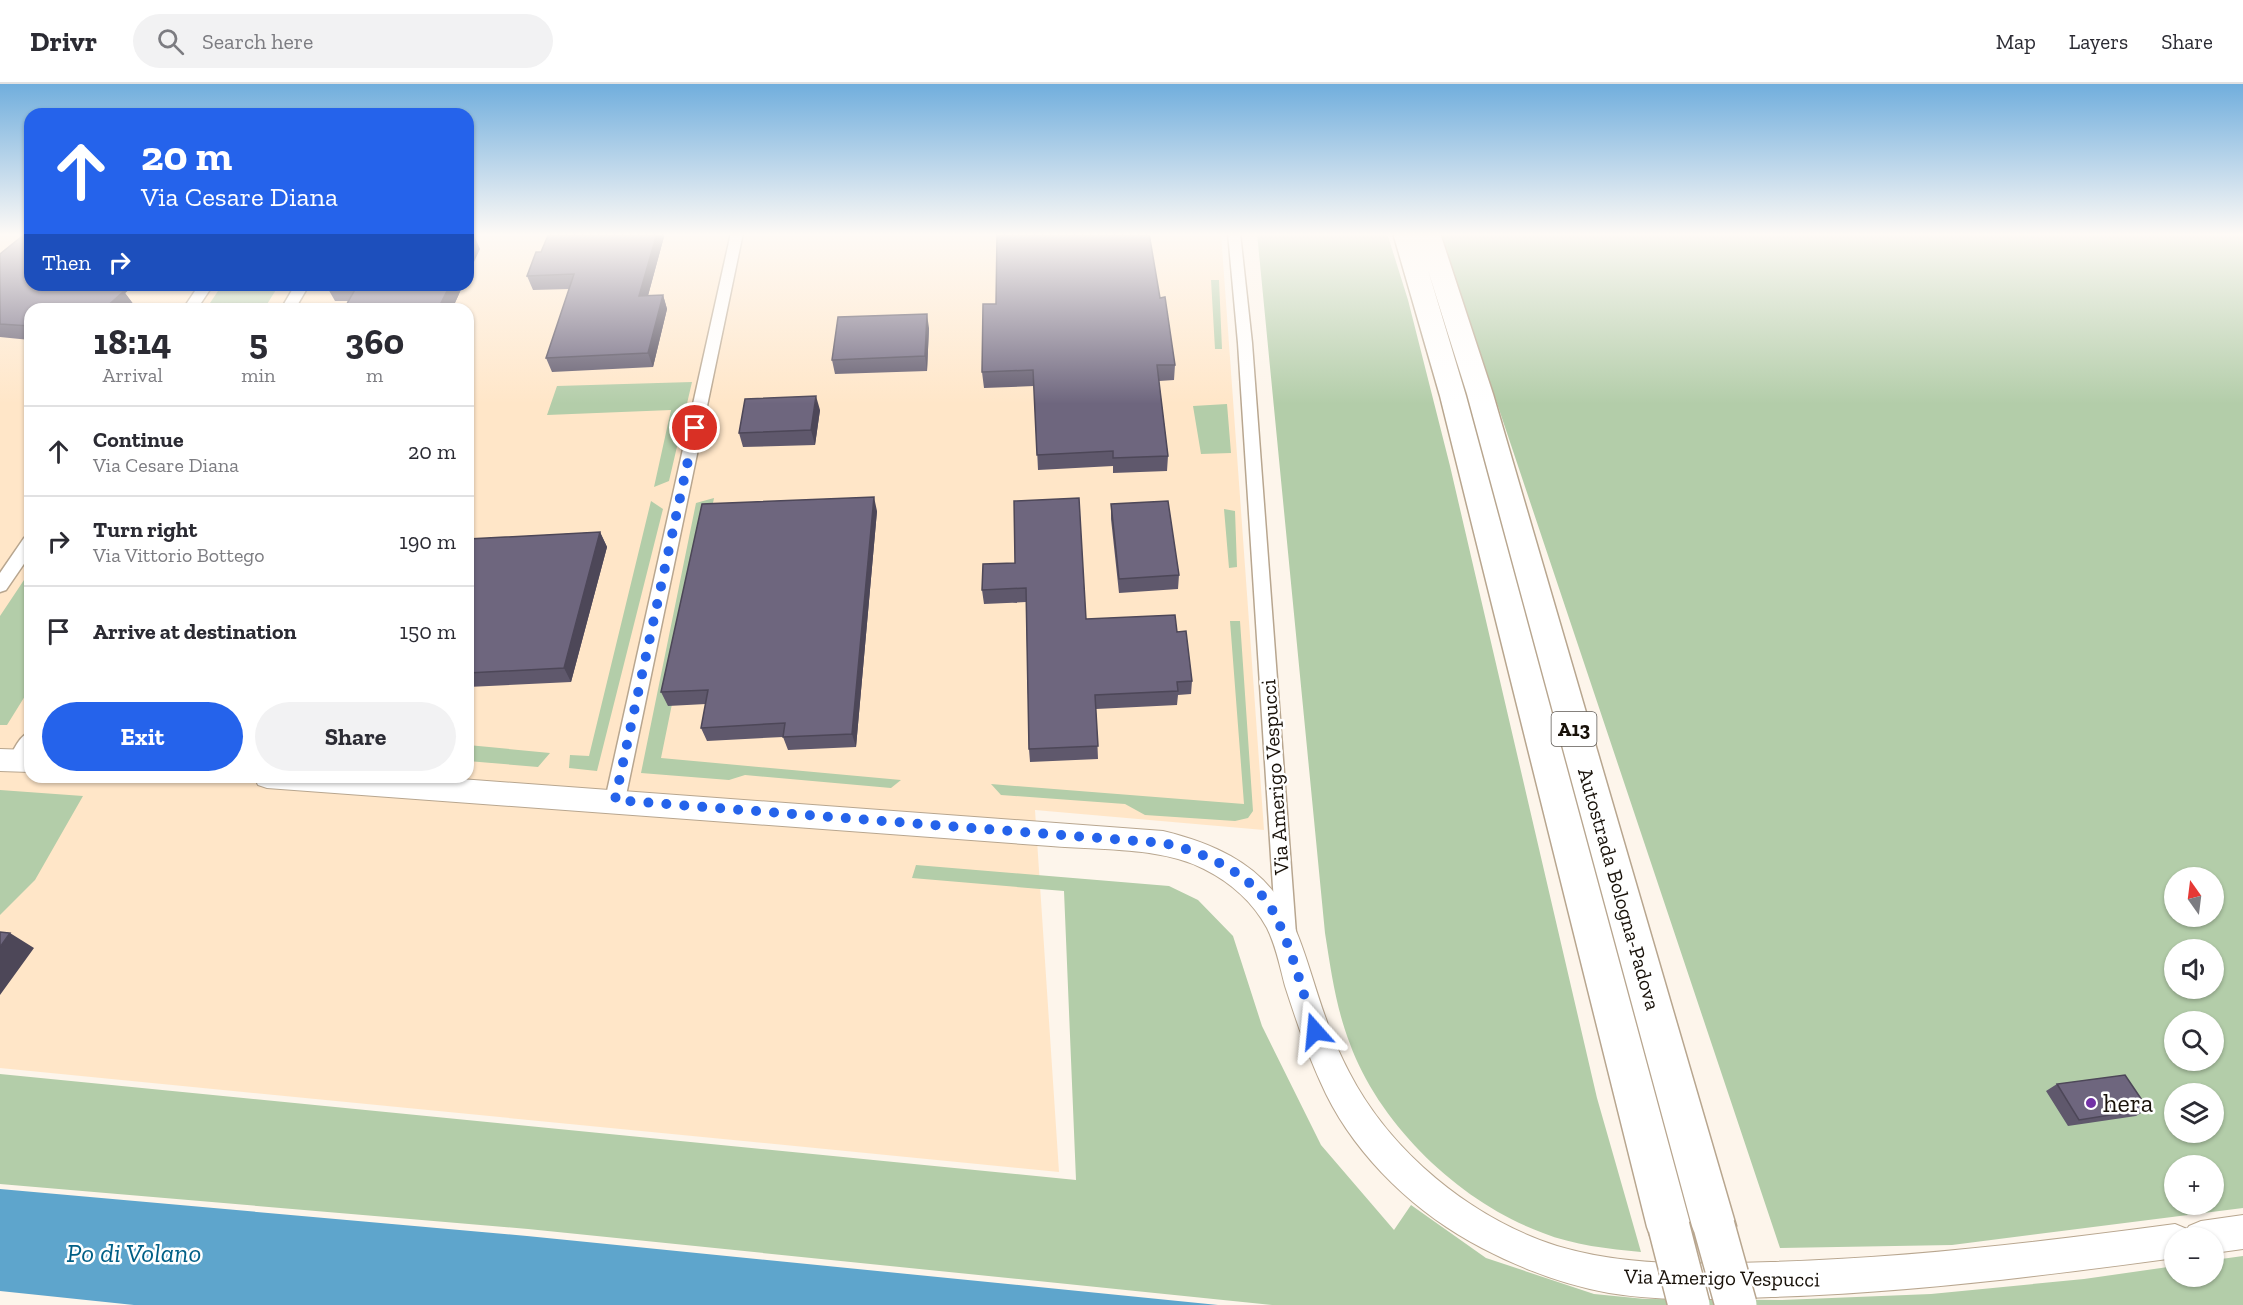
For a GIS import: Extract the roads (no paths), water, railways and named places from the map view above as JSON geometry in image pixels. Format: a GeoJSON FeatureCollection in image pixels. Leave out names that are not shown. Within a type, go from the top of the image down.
{"type":"FeatureCollection","features":[{"type":"Feature","properties":{"kind":"highway","name":"Autostrada Bologna-Padova"},"geometry":{"type":"LineString","coordinates":[[1422,290],[1453,396],[1689,1305]]}},
{"type":"Feature","properties":{"kind":"highway","name":"Autostrada Bologna-Padova"},"geometry":{"type":"LineString","coordinates":[[1446,290],[1480,394],[1736,1305]]}},
{"type":"Feature","properties":{"kind":"main road"},"geometry":{"type":"LineString","coordinates":[[358,783],[964,826],[1163,843],[1209,856],[1233,871],[1258,892],[1275,915],[1287,945]]}},
{"type":"Feature","properties":{"kind":"main road","name":"Via Amerigo Vespucci"},"geometry":{"type":"LineString","coordinates":[[1287,945],[1315,1031],[1332,1071],[1357,1117],[1392,1161],[1433,1197],[1476,1227],[1538,1257],[1589,1272],[1637,1280],[1838,1279],[1996,1265],[2164,1242]]}},
{"type":"Feature","properties":{"kind":"main road"},"geometry":{"type":"LineString","coordinates":[[2224,1235],[2243,1232]]}},
{"type":"Feature","properties":{"kind":"street"},"geometry":{"type":"LineString","coordinates":[[615,800],[725,290]]}},
{"type":"Feature","properties":{"kind":"street","name":"Via Amerigo Vespucci"},"geometry":{"type":"LineString","coordinates":[[1240,290],[1287,945]]}},
{"type":"Feature","properties":{"kind":"street"},"geometry":{"type":"LineString","coordinates":[[0,586],[24,551]]}},
{"type":"Feature","properties":{"kind":"water","name":"Po di Volano"},"geometry":{"type":"Polygon","coordinates":[[[0,1189],[527,1236],[1218,1305],[134,1305],[0,1291],[0,1189]]]}},
{"type":"Feature","properties":{"kind":"place","name":"hera"},"geometry":{"type":"Point","coordinates":[2091,1103]}}]}
